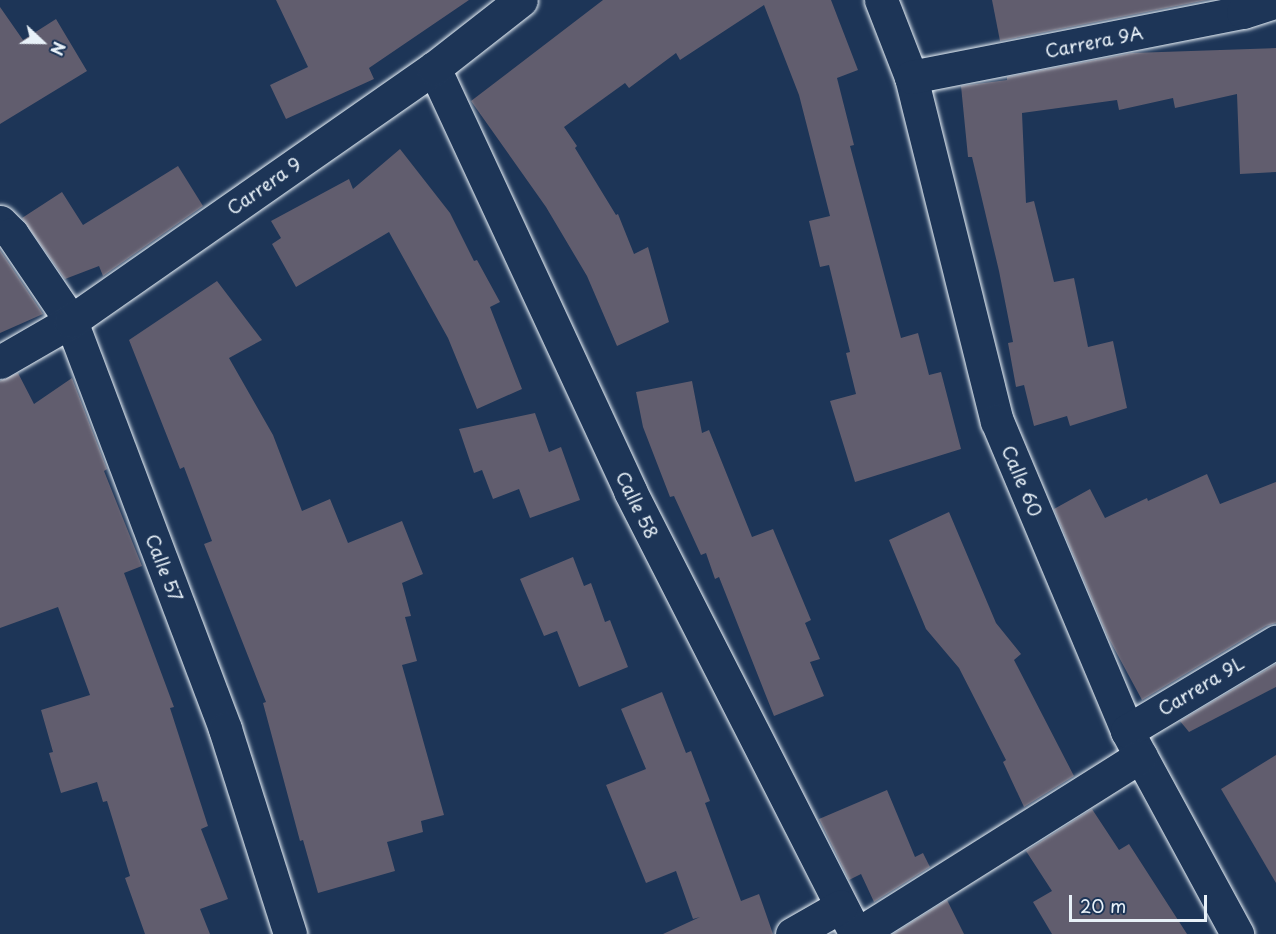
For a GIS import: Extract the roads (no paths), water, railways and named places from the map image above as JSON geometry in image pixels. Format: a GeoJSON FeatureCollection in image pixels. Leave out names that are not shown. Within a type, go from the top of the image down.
{"type":"FeatureCollection","features":[{"type":"Feature","properties":{"kind":"street","name":"Carrera 9"},"geometry":{"type":"LineString","coordinates":[[0,362],[71,321],[434,68],[521,0]]}},
{"type":"Feature","properties":{"kind":"street","name":"Calle 60"},"geometry":{"type":"LineString","coordinates":[[881,0],[911,77],[997,421],[1134,743],[1237,934]]}},
{"type":"Feature","properties":{"kind":"street","name":"Carrera 9A"},"geometry":{"type":"LineString","coordinates":[[911,77],[1243,12],[1276,1]]}},
{"type":"Feature","properties":{"kind":"street","name":"Calle 58"},"geometry":{"type":"LineString","coordinates":[[434,68],[630,491],[857,934]]}},
{"type":"Feature","properties":{"kind":"street","name":"Calle 57"},"geometry":{"type":"LineString","coordinates":[[0,222],[12,234],[71,321],[225,729],[290,934]]}},
{"type":"Feature","properties":{"kind":"street","name":"Carrera 9L"},"geometry":{"type":"LineString","coordinates":[[857,934],[1276,642]]}},
{"type":"Feature","properties":{"kind":"street"},"geometry":{"type":"LineString","coordinates":[[792,934],[841,906]]}}]}
